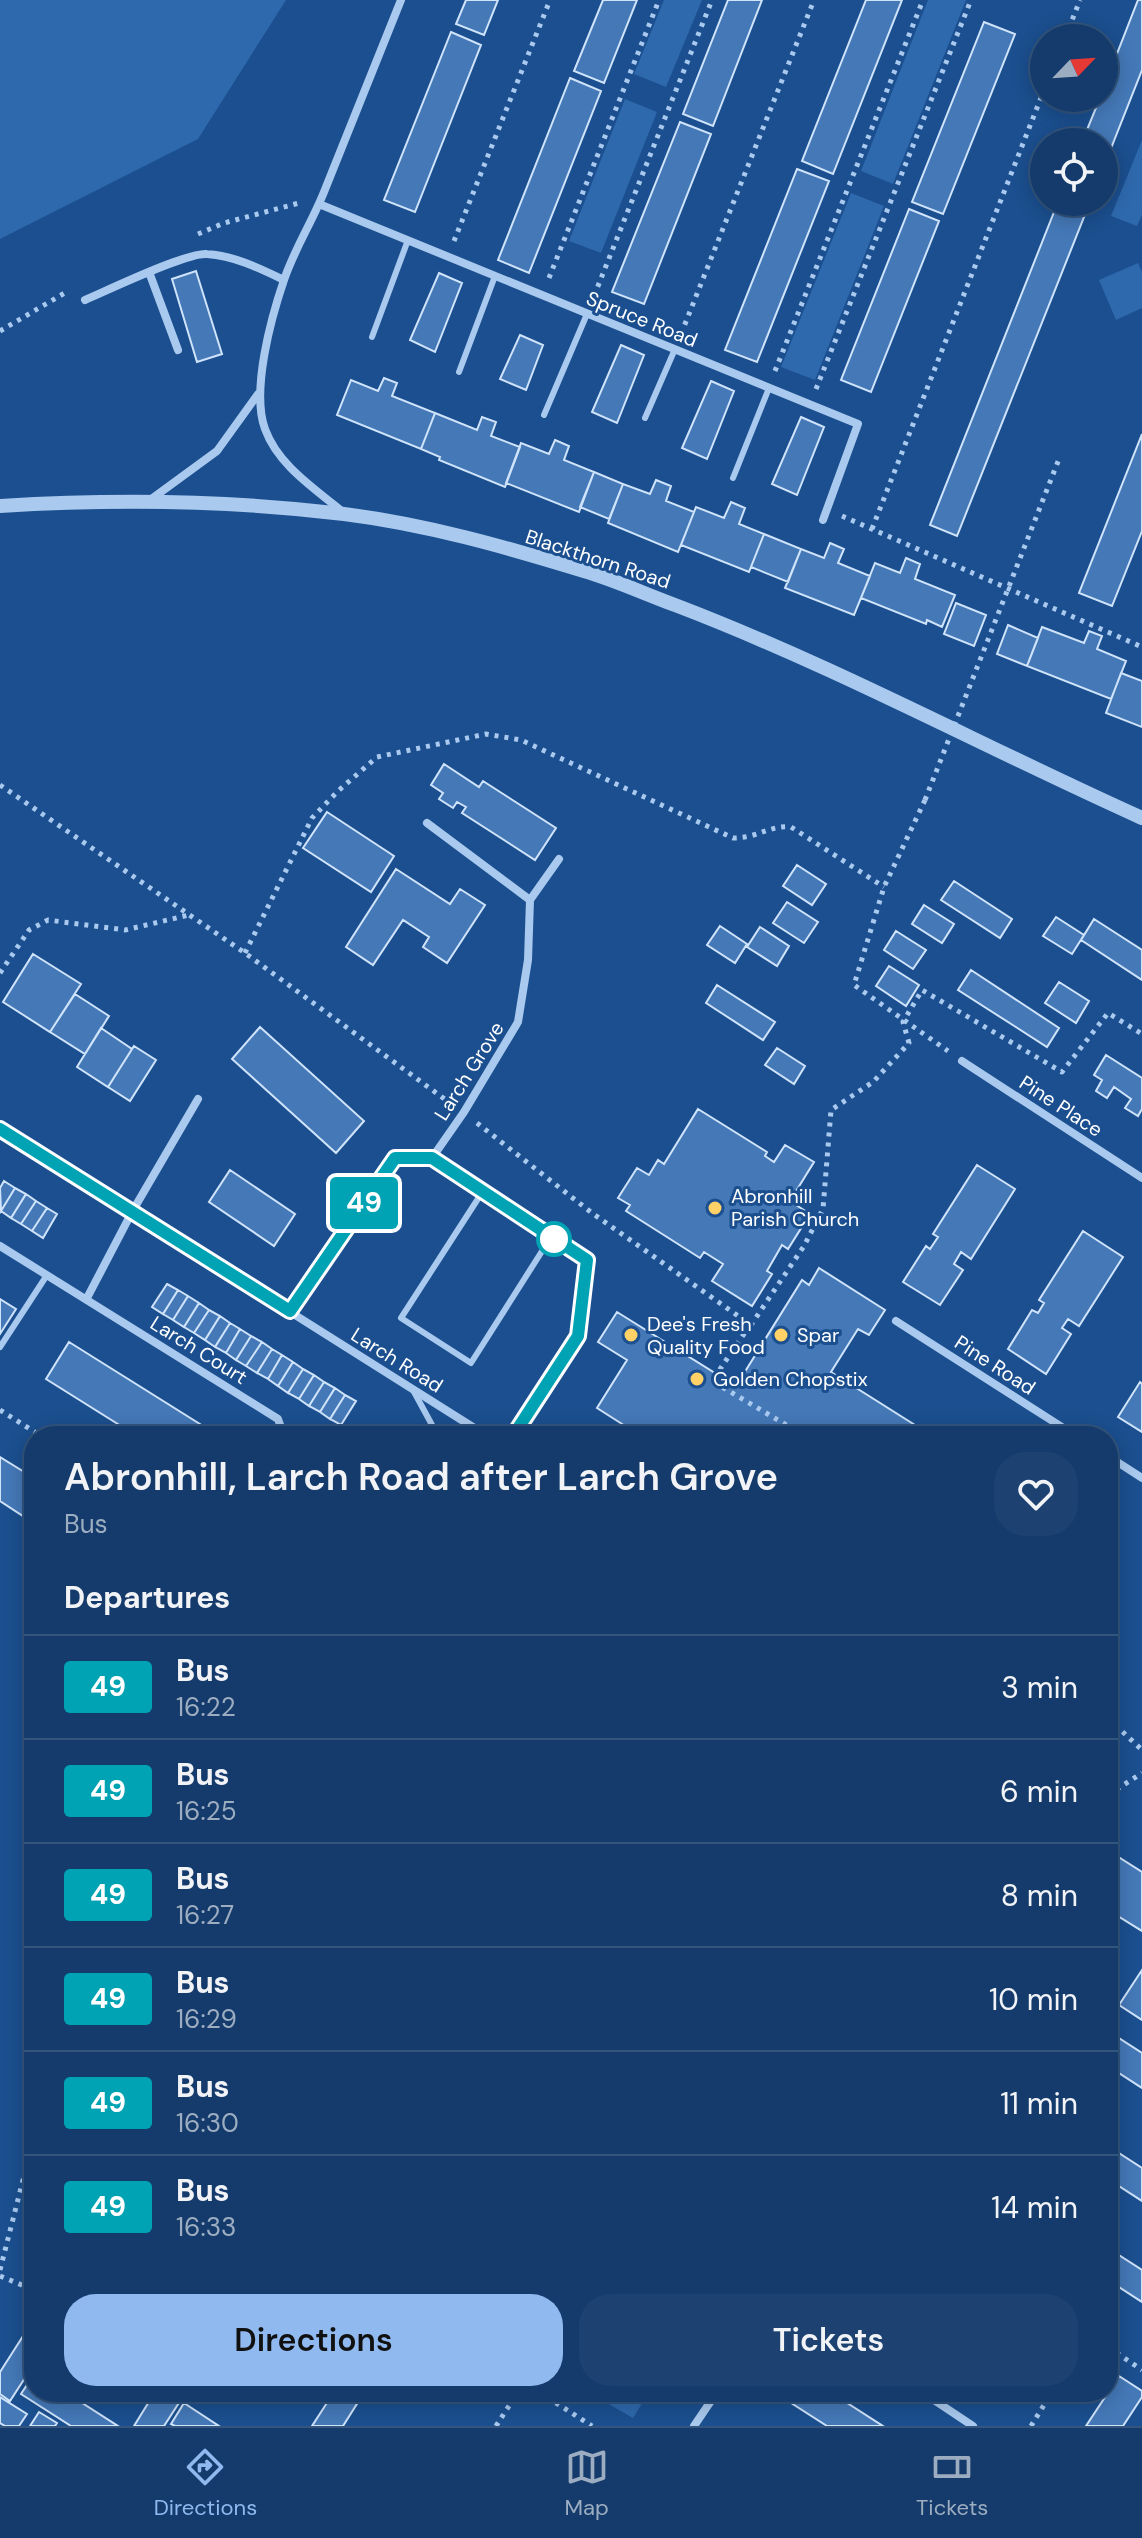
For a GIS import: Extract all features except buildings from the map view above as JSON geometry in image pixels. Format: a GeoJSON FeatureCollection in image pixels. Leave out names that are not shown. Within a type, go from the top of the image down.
{"type":"FeatureCollection","features":[{"type":"Feature","properties":{"kind":"street"},"geometry":{"type":"LineString","coordinates":[[346,514],[304,480],[276,450],[265,430],[258,393],[284,280],[319,204],[401,0]]}},
{"type":"Feature","properties":{"kind":"street","name":"Spruce Road"},"geometry":{"type":"LineString","coordinates":[[319,204],[858,424],[823,520]]}},
{"type":"Feature","properties":{"kind":"street"},"geometry":{"type":"LineString","coordinates":[[85,300],[149,272],[204,253],[245,262],[284,280]]}},
{"type":"Feature","properties":{"kind":"street"},"geometry":{"type":"LineString","coordinates":[[149,272],[178,350]]}},
{"type":"Feature","properties":{"kind":"street"},"geometry":{"type":"LineString","coordinates":[[150,500],[217,451],[258,393]]}},
{"type":"Feature","properties":{"kind":"street","name":"Blackthorn Road"},"geometry":{"type":"LineString","coordinates":[[0,506],[150,500],[346,514],[442,532],[587,572],[735,628],[913,708],[1142,818]]}},
{"type":"Feature","properties":{"kind":"street"},"geometry":{"type":"LineString","coordinates":[[427,823],[530,900],[559,859]]}},
{"type":"Feature","properties":{"kind":"street","name":"Larch Grove"},"geometry":{"type":"LineString","coordinates":[[432,1158],[464,1112],[518,1022],[528,960],[530,900]]}},
{"type":"Feature","properties":{"kind":"street","name":"Pine Place"},"geometry":{"type":"LineString","coordinates":[[962,1061],[1142,1178]]}},
{"type":"Feature","properties":{"kind":"street"},"geometry":{"type":"LineString","coordinates":[[87,1298],[132,1212],[198,1099]]}},
{"type":"Feature","properties":{"kind":"street","name":"Larch Road"},"geometry":{"type":"LineString","coordinates":[[0,1129],[471,1426]]}},
{"type":"Feature","properties":{"kind":"street"},"geometry":{"type":"LineString","coordinates":[[290,1311],[395,1158],[432,1158],[587,1260],[578,1336],[520,1426]]}},
{"type":"Feature","properties":{"kind":"street","name":"Larch Court"},"geometry":{"type":"LineString","coordinates":[[0,1246],[278,1419],[280,1426]]}},
{"type":"Feature","properties":{"kind":"street","name":"Pine Road"},"geometry":{"type":"LineString","coordinates":[[896,1321],[1060,1426]]}},
{"type":"Feature","properties":{"kind":"street"},"geometry":{"type":"LineString","coordinates":[[1118,1462],[1142,1478]]}},
{"type":"Feature","properties":{"kind":"street"},"geometry":{"type":"LineString","coordinates":[[694,2426],[710,2402]]}},
{"type":"Feature","properties":{"kind":"street"},"geometry":{"type":"LineString","coordinates":[[937,2402],[973,2426]]}},
{"type":"Feature","properties":{"kind":"lane"},"geometry":{"type":"LineString","coordinates":[[372,337],[408,240]]}},
{"type":"Feature","properties":{"kind":"lane"},"geometry":{"type":"LineString","coordinates":[[459,372],[495,276]]}},
{"type":"Feature","properties":{"kind":"lane"},"geometry":{"type":"LineString","coordinates":[[544,415],[587,314]]}},
{"type":"Feature","properties":{"kind":"lane"},"geometry":{"type":"LineString","coordinates":[[645,418],[675,349]]}},
{"type":"Feature","properties":{"kind":"lane"},"geometry":{"type":"LineString","coordinates":[[733,478],[769,388]]}},
{"type":"Feature","properties":{"kind":"lane"},"geometry":{"type":"LineString","coordinates":[[483,1191],[401,1318],[471,1363],[551,1237]]}},
{"type":"Feature","properties":{"kind":"lane"},"geometry":{"type":"LineString","coordinates":[[0,1347],[47,1275]]}},
{"type":"Feature","properties":{"kind":"lane"},"geometry":{"type":"LineString","coordinates":[[412,1389],[432,1426]]}},
{"type":"Feature","properties":{"kind":"path"},"geometry":{"type":"LineString","coordinates":[[448,257],[550,0]]}},
{"type":"Feature","properties":{"kind":"path"},"geometry":{"type":"LineString","coordinates":[[542,295],[659,0]]}},
{"type":"Feature","properties":{"kind":"path"},"geometry":{"type":"LineString","coordinates":[[587,314],[712,0]]}},
{"type":"Feature","properties":{"kind":"path"},"geometry":{"type":"LineString","coordinates":[[675,349],[814,0]]}},
{"type":"Feature","properties":{"kind":"path"},"geometry":{"type":"LineString","coordinates":[[769,388],[923,0]]}},
{"type":"Feature","properties":{"kind":"path"},"geometry":{"type":"LineString","coordinates":[[810,405],[971,0]]}},
{"type":"Feature","properties":{"kind":"path"},"geometry":{"type":"LineString","coordinates":[[1071,24],[1080,0]]}},
{"type":"Feature","properties":{"kind":"path"},"geometry":{"type":"LineString","coordinates":[[872,529],[1035,112]]}},
{"type":"Feature","properties":{"kind":"path"},"geometry":{"type":"LineString","coordinates":[[962,1061],[854,985],[884,887],[925,800],[1059,459]]}},
{"type":"Feature","properties":{"kind":"path"},"geometry":{"type":"LineString","coordinates":[[827,509],[1142,647]]}},
{"type":"Feature","properties":{"kind":"path"},"geometry":{"type":"LineString","coordinates":[[245,953],[312,818],[338,791],[377,757],[486,734],[521,740],[733,838],[751,838],[777,826],[791,827],[884,887]]}},
{"type":"Feature","properties":{"kind":"path"},"geometry":{"type":"LineString","coordinates":[[0,973],[29,930],[48,920],[125,930],[190,915]]}},
{"type":"Feature","properties":{"kind":"path"},"geometry":{"type":"LineString","coordinates":[[831,1110],[873,1082],[909,1043],[903,1022],[922,990],[1062,1072],[1108,1013],[1142,1034]]}},
{"type":"Feature","properties":{"kind":"path"},"geometry":{"type":"LineString","coordinates":[[751,1325],[712,1381],[788,1426]]}},
{"type":"Feature","properties":{"kind":"path"},"geometry":{"type":"LineString","coordinates":[[0,1410],[25,1426]]}},
{"type":"Feature","properties":{"kind":"path"},"geometry":{"type":"LineString","coordinates":[[1118,1727],[1142,1750]]}},
{"type":"Feature","properties":{"kind":"path"},"geometry":{"type":"LineString","coordinates":[[1118,1789],[1142,1773]]}},
{"type":"Feature","properties":{"kind":"path"},"geometry":{"type":"LineString","coordinates":[[24,2177],[0,2273],[24,2285]]}},
{"type":"Feature","properties":{"kind":"path"},"geometry":{"type":"LineString","coordinates":[[1118,2354],[1142,2370]]}},
{"type":"Feature","properties":{"kind":"path"},"geometry":{"type":"LineString","coordinates":[[496,2426],[512,2402]]}},
{"type":"Feature","properties":{"kind":"path"},"geometry":{"type":"LineString","coordinates":[[555,2402],[592,2426]]}},
{"type":"Feature","properties":{"kind":"path"},"geometry":{"type":"LineString","coordinates":[[1031,2426],[1046,2402]]}},
{"type":"Feature","properties":{"kind":"shaded area"},"geometry":{"type":"Polygon","coordinates":[[[0,0],[286,0],[198,139],[0,239],[0,0]]]}},
{"type":"Feature","properties":{"kind":"shaded area"},"geometry":{"type":"Polygon","coordinates":[[[664,0],[702,0],[666,87],[634,74],[664,0]]]}},
{"type":"Feature","properties":{"kind":"shaded area"},"geometry":{"type":"Polygon","coordinates":[[[928,0],[966,0],[893,184],[861,171],[928,0]]]}},
{"type":"Feature","properties":{"kind":"shaded area"},"geometry":{"type":"Polygon","coordinates":[[[625,99],[657,112],[601,253],[569,241],[625,99]]]}},
{"type":"Feature","properties":{"kind":"shaded area"},"geometry":{"type":"Polygon","coordinates":[[[1142,140],[1142,215],[1137,226],[1111,216],[1118,216],[1118,199],[1142,140]]]}},
{"type":"Feature","properties":{"kind":"shaded area"},"geometry":{"type":"Polygon","coordinates":[[[851,193],[884,206],[815,380],[781,367],[851,193]]]}},
{"type":"Feature","properties":{"kind":"shaded area"},"geometry":{"type":"Polygon","coordinates":[[[1138,263],[1142,272],[1142,308],[1116,320],[1099,280],[1138,263]]]}},
{"type":"Feature","properties":{"kind":"shaded area"},"geometry":{"type":"Polygon","coordinates":[[[605,2402],[643,2402],[633,2418],[605,2402]]]}},
{"type":"Feature","properties":{"kind":"bus line","name":"49"},"geometry":{"type":"LineString","coordinates":[[0,1129],[290,1311],[395,1158],[432,1158],[587,1260],[578,1336],[520,1426]]}},
{"type":"Feature","properties":{"kind":"place","name":"Abronhill Parish Church"},"geometry":{"type":"Point","coordinates":[715,1208]}},
{"type":"Feature","properties":{"kind":"place","name":"Dee's Fresh Quality Food"},"geometry":{"type":"Point","coordinates":[631,1335]}},
{"type":"Feature","properties":{"kind":"place","name":"Spar"},"geometry":{"type":"Point","coordinates":[781,1335]}},
{"type":"Feature","properties":{"kind":"place","name":"Golden Chopstix"},"geometry":{"type":"Point","coordinates":[697,1379]}}]}
